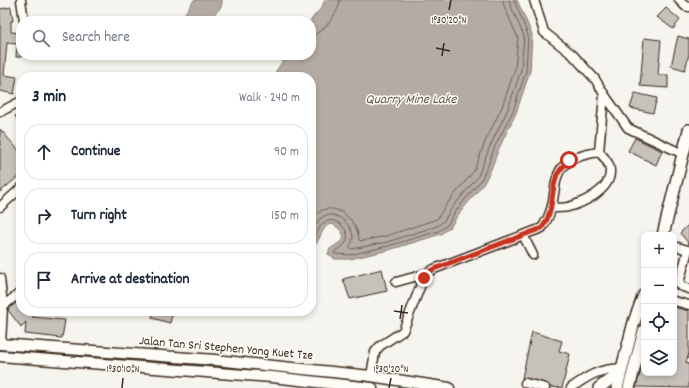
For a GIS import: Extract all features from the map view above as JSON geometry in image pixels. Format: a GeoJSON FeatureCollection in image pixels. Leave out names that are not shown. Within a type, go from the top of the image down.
{"type":"FeatureCollection","features":[{"type":"Feature","properties":{"kind":"highway"},"geometry":{"type":"LineString","coordinates":[[672,232],[686,158],[689,130]]}},
{"type":"Feature","properties":{"kind":"highway"},"geometry":{"type":"LineString","coordinates":[[664,232],[686,158]]}},
{"type":"Feature","properties":{"kind":"highway"},"geometry":{"type":"LineString","coordinates":[[617,388],[634,322],[641,303]]}},
{"type":"Feature","properties":{"kind":"highway"},"geometry":{"type":"LineString","coordinates":[[629,388],[642,340]]}},
{"type":"Feature","properties":{"kind":"highway"},"geometry":{"type":"LineString","coordinates":[[599,388],[621,370]]}},
{"type":"Feature","properties":{"kind":"main road","name":"Jalan Tan Sri Stephen Yong Kuet Tze"},"geometry":{"type":"LineString","coordinates":[[1,344],[215,360],[370,376],[449,388]]}},
{"type":"Feature","properties":{"kind":"main road"},"geometry":{"type":"LineString","coordinates":[[1,344],[6,352],[17,357]]}},
{"type":"Feature","properties":{"kind":"main road","name":"Jalan Tan Sri Stephen Yong Kuet Tze"},"geometry":{"type":"LineString","coordinates":[[0,356],[272,376],[372,388]]}},
{"type":"Feature","properties":{"kind":"street"},"geometry":{"type":"LineString","coordinates":[[21,0],[23,16]]}},
{"type":"Feature","properties":{"kind":"street"},"geometry":{"type":"LineString","coordinates":[[534,0],[544,32],[573,55],[595,79],[628,128],[686,158]]}},
{"type":"Feature","properties":{"kind":"street"},"geometry":{"type":"LineString","coordinates":[[678,0],[684,6],[689,7]]}},
{"type":"Feature","properties":{"kind":"street"},"geometry":{"type":"LineString","coordinates":[[552,208],[567,207],[583,201],[601,191],[608,179],[610,170],[606,159],[599,152],[604,94]]}},
{"type":"Feature","properties":{"kind":"street"},"geometry":{"type":"LineString","coordinates":[[0,112],[16,104]]}},
{"type":"Feature","properties":{"kind":"street"},"geometry":{"type":"LineString","coordinates":[[396,282],[425,274],[434,269],[542,228],[552,208],[553,191],[557,175],[562,167],[569,160],[599,152]]}},
{"type":"Feature","properties":{"kind":"street"},"geometry":{"type":"LineString","coordinates":[[0,207],[16,193]]}},
{"type":"Feature","properties":{"kind":"street"},"geometry":{"type":"LineString","coordinates":[[523,235],[533,255]]}},
{"type":"Feature","properties":{"kind":"street"},"geometry":{"type":"LineString","coordinates":[[677,247],[688,250],[686,252],[679,283],[680,286],[689,289]]}},
{"type":"Feature","properties":{"kind":"street"},"geometry":{"type":"LineString","coordinates":[[370,376],[374,352],[380,346],[403,331],[425,274]]}},
{"type":"Feature","properties":{"kind":"street"},"geometry":{"type":"LineString","coordinates":[[0,278],[3,306],[1,344]]}},
{"type":"Feature","properties":{"kind":"street"},"geometry":{"type":"LineString","coordinates":[[3,306],[16,296]]}},
{"type":"Feature","properties":{"kind":"street"},"geometry":{"type":"LineString","coordinates":[[677,302],[689,305]]}},
{"type":"Feature","properties":{"kind":"street"},"geometry":{"type":"LineString","coordinates":[[571,388],[588,376],[604,369],[621,370]]}},
{"type":"Feature","properties":{"kind":"street"},"geometry":{"type":"LineString","coordinates":[[525,383],[545,388]]}},
{"type":"Feature","properties":{"kind":"water"},"geometry":{"type":"Polygon","coordinates":[[[194,0],[222,0],[221,7],[211,16],[184,16],[194,0]]]}},
{"type":"Feature","properties":{"kind":"water","name":"Quarry Mine Lake"},"geometry":{"type":"Polygon","coordinates":[[[325,0],[517,0],[532,34],[530,71],[516,113],[484,183],[451,226],[441,234],[389,250],[350,259],[335,259],[328,254],[330,249],[344,238],[341,230],[329,224],[324,229],[316,244],[316,72],[275,72],[284,60],[316,60],[316,16],[314,16],[322,7],[325,0]]]}},
{"type":"Feature","properties":{"kind":"building"},"geometry":{"type":"Polygon","coordinates":[[[11,7],[13,21],[11,21],[11,32],[16,32],[16,44],[7,43],[4,75],[16,77],[14,94],[0,91],[0,9],[11,7]]]}},
{"type":"Feature","properties":{"kind":"building"},"geometry":{"type":"Polygon","coordinates":[[[666,8],[680,20],[673,29],[657,17],[666,8]]]}},
{"type":"Feature","properties":{"kind":"building"},"geometry":{"type":"Polygon","coordinates":[[[678,36],[689,39],[689,54],[685,70],[671,66],[678,36]]]}},
{"type":"Feature","properties":{"kind":"building"},"geometry":{"type":"Polygon","coordinates":[[[644,38],[661,40],[658,75],[668,75],[668,88],[640,86],[644,38]]]}},
{"type":"Feature","properties":{"kind":"building"},"geometry":{"type":"Polygon","coordinates":[[[635,93],[657,98],[653,113],[630,108],[635,93]]]}},
{"type":"Feature","properties":{"kind":"building"},"geometry":{"type":"Polygon","coordinates":[[[0,129],[16,147],[16,178],[0,192],[0,129]]]}},
{"type":"Feature","properties":{"kind":"building"},"geometry":{"type":"Polygon","coordinates":[[[635,138],[662,151],[656,165],[628,151],[635,138]]]}},
{"type":"Feature","properties":{"kind":"building"},"geometry":{"type":"Polygon","coordinates":[[[689,224],[689,244],[680,233],[689,224]]]}},
{"type":"Feature","properties":{"kind":"building"},"geometry":{"type":"Polygon","coordinates":[[[382,269],[387,291],[350,299],[343,279],[382,269]]]}},
{"type":"Feature","properties":{"kind":"building"},"geometry":{"type":"Polygon","coordinates":[[[16,303],[16,316],[33,316],[32,317],[65,320],[62,338],[25,334],[26,322],[21,327],[8,309],[16,303]]]}},
{"type":"Feature","properties":{"kind":"building"},"geometry":{"type":"Polygon","coordinates":[[[677,308],[689,311],[689,353],[686,363],[689,364],[689,388],[636,387],[641,370],[641,376],[677,376],[677,308]]]}},
{"type":"Feature","properties":{"kind":"building"},"geometry":{"type":"Polygon","coordinates":[[[153,316],[172,316],[170,323],[152,318],[153,316]]]}},
{"type":"Feature","properties":{"kind":"building"},"geometry":{"type":"Polygon","coordinates":[[[532,332],[562,341],[559,351],[570,354],[562,388],[550,387],[546,383],[522,378],[532,332]]]}},
{"type":"Feature","properties":{"kind":"route"},"geometry":{"type":"LineString","coordinates":[[424,278],[425,274],[434,269],[542,228],[552,208],[553,191],[557,175],[569,160]]}}]}
